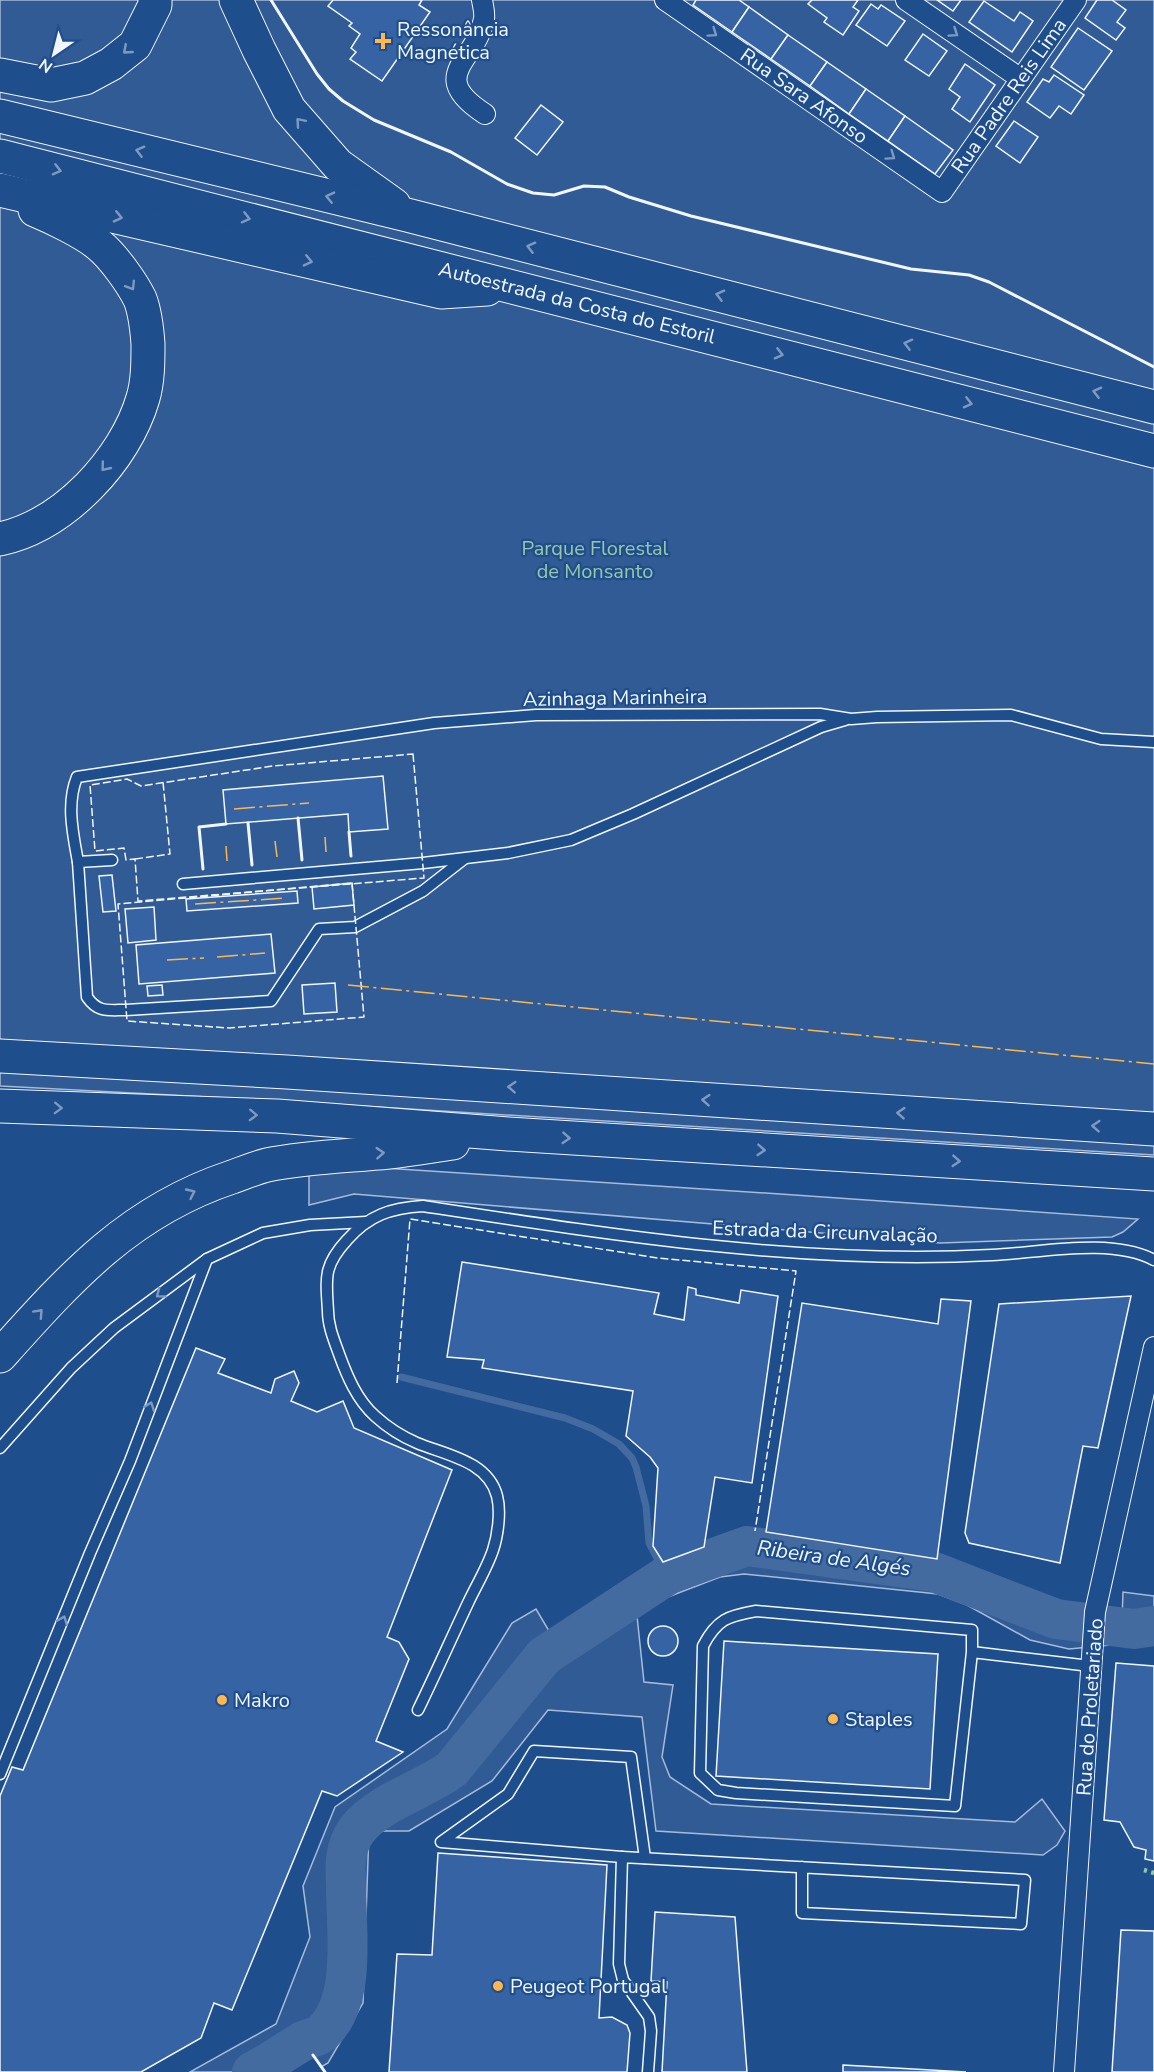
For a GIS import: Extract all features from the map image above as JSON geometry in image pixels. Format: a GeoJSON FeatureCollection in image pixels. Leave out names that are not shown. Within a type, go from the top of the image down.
{"type":"FeatureCollection","features":[{"type":"Feature","properties":{"kind":"highway"},"geometry":{"type":"LineString","coordinates":[[0,75],[51,85],[85,78],[111,64],[135,45],[155,5],[155,0]]}},
{"type":"Feature","properties":{"kind":"highway"},"geometry":{"type":"LineString","coordinates":[[236,0],[258,50],[289,109],[338,165],[407,215]]}},
{"type":"Feature","properties":{"kind":"highway"},"geometry":{"type":"LineString","coordinates":[[0,116],[407,215],[1154,407]]}},
{"type":"Feature","properties":{"kind":"highway","name":"Autoestrada da Costa do Estoril"},"geometry":{"type":"LineString","coordinates":[[0,156],[1154,451]]}},
{"type":"Feature","properties":{"kind":"highway"},"geometry":{"type":"LineString","coordinates":[[0,190],[441,292],[519,287]]}},
{"type":"Feature","properties":{"kind":"highway"},"geometry":{"type":"LineString","coordinates":[[0,196],[50,216],[99,244],[121,269],[140,300],[147,332],[148,365],[143,398],[128,432],[109,463],[87,489],[62,510],[35,526],[0,539]]}},
{"type":"Feature","properties":{"kind":"highway"},"geometry":{"type":"LineString","coordinates":[[0,1056],[299,1073],[1154,1129]]}},
{"type":"Feature","properties":{"kind":"highway"},"geometry":{"type":"LineString","coordinates":[[0,1106],[277,1116],[508,1134],[1154,1174]]}},
{"type":"Feature","properties":{"kind":"highway"},"geometry":{"type":"LineString","coordinates":[[0,1356],[90,1260],[136,1224],[175,1200],[210,1184],[274,1164],[313,1158],[392,1152],[508,1134]]}},
{"type":"Feature","properties":{"kind":"street"},"geometry":{"type":"LineString","coordinates":[[482,0],[484,19],[478,35],[459,67],[457,86],[467,103],[485,114]]}},
{"type":"Feature","properties":{"kind":"street","name":"Rua Sara Afonso"},"geometry":{"type":"LineString","coordinates":[[665,0],[942,192]]}},
{"type":"Feature","properties":{"kind":"street"},"geometry":{"type":"LineString","coordinates":[[906,0],[1021,79]]}},
{"type":"Feature","properties":{"kind":"street","name":"Rua Padre Reis Lima"},"geometry":{"type":"LineString","coordinates":[[942,192],[1076,0]]}},
{"type":"Feature","properties":{"kind":"street","name":"Rua do Proletariado"},"geometry":{"type":"LineString","coordinates":[[1064,2072],[1095,1612],[1154,1347]]}},
{"type":"Feature","properties":{"kind":"lane","name":"Azinhaga Marinheira"},"geometry":{"type":"LineString","coordinates":[[78,862],[71,813],[72,789],[77,777],[434,723],[536,715],[820,714],[851,719],[1011,715],[1101,739],[1154,742]]}},
{"type":"Feature","properties":{"kind":"lane"},"geometry":{"type":"LineString","coordinates":[[183,884],[465,858],[508,853],[571,840],[633,814],[821,727],[851,719]]}},
{"type":"Feature","properties":{"kind":"lane"},"geometry":{"type":"LineString","coordinates":[[112,860],[78,862],[87,997],[93,1006],[104,1010],[271,1001],[319,929],[355,927],[423,891],[465,858]]}},
{"type":"Feature","properties":{"kind":"lane","name":"Estrada da Circunvalação"},"geometry":{"type":"LineString","coordinates":[[366,1222],[384,1212],[404,1207],[423,1206],[623,1237],[768,1252],[872,1256],[992,1255],[1048,1249],[1090,1248],[1127,1252],[1154,1260]]}},
{"type":"Feature","properties":{"kind":"lane"},"geometry":{"type":"LineString","coordinates":[[0,1448],[71,1368],[114,1328],[207,1259],[263,1233],[310,1225],[366,1222]]}},
{"type":"Feature","properties":{"kind":"lane"},"geometry":{"type":"LineString","coordinates":[[366,1222],[337,1251],[326,1275],[328,1322],[346,1372],[359,1398],[373,1415],[415,1443],[467,1462],[492,1483],[498,1498],[494,1548],[418,1710]]}},
{"type":"Feature","properties":{"kind":"lane"},"geometry":{"type":"LineString","coordinates":[[0,1774],[130,1461],[207,1259]]}},
{"type":"Feature","properties":{"kind":"lane"},"geometry":{"type":"LineString","coordinates":[[756,1611],[972,1630],[972,1652],[955,1806],[736,1793],[718,1790],[700,1773],[703,1646],[710,1632],[722,1620],[756,1611]]}},
{"type":"Feature","properties":{"kind":"lane"},"geometry":{"type":"LineString","coordinates":[[972,1652],[1091,1658]]}},
{"type":"Feature","properties":{"kind":"lane"},"geometry":{"type":"LineString","coordinates":[[645,1858],[631,1757],[534,1751],[508,1794],[441,1842],[622,1857],[645,1858],[802,1867],[1025,1880],[1021,1924],[802,1913],[802,1867]]}},
{"type":"Feature","properties":{"kind":"lane"},"geometry":{"type":"LineString","coordinates":[[622,1857],[619,1964],[623,1980],[648,2017],[651,2031],[648,2072]]}},
{"type":"Feature","properties":{"kind":"green space","name":"Parque Florestal de Monsanto"},"geometry":{"type":"Polygon","coordinates":[[[0,0],[1154,0],[1154,1155],[265,1100],[0,1086],[0,0]]]}},
{"type":"Feature","properties":{"kind":"green space"},"geometry":{"type":"Polygon","coordinates":[[[353,1166],[1138,1219],[1123,1232],[1112,1237],[940,1243],[354,1194],[309,1205],[309,1171],[353,1166]]]}},
{"type":"Feature","properties":{"kind":"green space"},"geometry":{"type":"Polygon","coordinates":[[[749,1530],[951,1562],[1079,1618],[1122,1620],[1123,1592],[1154,1596],[1154,1638],[1069,1649],[1030,1640],[967,1605],[938,1594],[744,1574],[720,1577],[647,1605],[637,1616],[644,1682],[673,1685],[662,1757],[670,1777],[711,1804],[1015,1822],[1042,1799],[1065,1831],[1057,1845],[1043,1855],[656,1831],[642,1717],[548,1710],[492,1781],[409,1831],[369,1831],[363,2003],[328,2063],[321,2067],[313,2055],[286,2072],[190,2072],[276,2024],[310,1937],[303,1886],[335,1807],[447,1729],[512,1623],[536,1609],[549,1631],[650,1576],[647,1571],[749,1530]]]}},
{"type":"Feature","properties":{"kind":"building","name":"Ressonância Magnética"},"geometry":{"type":"Polygon","coordinates":[[[333,0],[422,0],[419,5],[430,12],[382,81],[350,59],[356,52],[351,48],[360,34],[349,26],[352,23],[328,6],[333,0]]]}},
{"type":"Feature","properties":{"kind":"building"},"geometry":{"type":"Polygon","coordinates":[[[696,0],[739,0],[749,7],[732,32],[693,5],[696,0]]]}},
{"type":"Feature","properties":{"kind":"building"},"geometry":{"type":"Polygon","coordinates":[[[812,0],[858,0],[853,7],[859,11],[843,35],[824,22],[827,18],[808,4],[812,0]]]}},
{"type":"Feature","properties":{"kind":"building"},"geometry":{"type":"Polygon","coordinates":[[[937,0],[961,0],[953,11],[937,0]]]}},
{"type":"Feature","properties":{"kind":"building"},"geometry":{"type":"Polygon","coordinates":[[[1097,0],[1112,0],[1126,10],[1117,22],[1125,28],[1116,40],[1085,18],[1097,0]]]}},
{"type":"Feature","properties":{"kind":"building"},"geometry":{"type":"Polygon","coordinates":[[[984,1],[1014,21],[1020,12],[1033,21],[1012,52],[969,22],[984,1]]]}},
{"type":"Feature","properties":{"kind":"building"},"geometry":{"type":"Polygon","coordinates":[[[871,4],[878,9],[881,5],[905,21],[887,46],[856,25],[871,4]]]}},
{"type":"Feature","properties":{"kind":"building"},"geometry":{"type":"Polygon","coordinates":[[[749,7],[788,35],[771,59],[732,32],[749,7]]]}},
{"type":"Feature","properties":{"kind":"building"},"geometry":{"type":"Polygon","coordinates":[[[1078,28],[1112,51],[1084,90],[1051,67],[1078,28]]]}},
{"type":"Feature","properties":{"kind":"building"},"geometry":{"type":"Polygon","coordinates":[[[923,34],[947,51],[929,76],[905,60],[923,34]]]}},
{"type":"Feature","properties":{"kind":"building"},"geometry":{"type":"Polygon","coordinates":[[[788,35],[827,62],[810,86],[771,59],[788,35]]]}},
{"type":"Feature","properties":{"kind":"building"},"geometry":{"type":"Polygon","coordinates":[[[827,62],[866,89],[849,114],[810,86],[827,62]]]}},
{"type":"Feature","properties":{"kind":"building"},"geometry":{"type":"Polygon","coordinates":[[[965,64],[995,85],[970,122],[952,109],[960,97],[949,89],[965,64]]]}},
{"type":"Feature","properties":{"kind":"building"},"geometry":{"type":"Polygon","coordinates":[[[1054,75],[1084,95],[1071,114],[1059,106],[1050,118],[1027,102],[1043,79],[1049,82],[1054,75]]]}},
{"type":"Feature","properties":{"kind":"building"},"geometry":{"type":"Polygon","coordinates":[[[866,89],[905,116],[888,141],[849,114],[866,89]]]}},
{"type":"Feature","properties":{"kind":"building"},"geometry":{"type":"Polygon","coordinates":[[[541,105],[563,122],[537,155],[515,138],[541,105]]]}},
{"type":"Feature","properties":{"kind":"building"},"geometry":{"type":"Polygon","coordinates":[[[905,116],[953,150],[935,174],[888,141],[905,116]]]}},
{"type":"Feature","properties":{"kind":"building"},"geometry":{"type":"Polygon","coordinates":[[[1014,121],[1038,137],[1020,163],[996,146],[1014,121]]]}},
{"type":"Feature","properties":{"kind":"building"},"geometry":{"type":"Polygon","coordinates":[[[383,776],[388,829],[349,832],[348,814],[226,824],[223,790],[383,776]]]}},
{"type":"Feature","properties":{"kind":"building"},"geometry":{"type":"Polygon","coordinates":[[[112,875],[116,911],[103,912],[99,876],[112,875]]]}},
{"type":"Feature","properties":{"kind":"building"},"geometry":{"type":"Polygon","coordinates":[[[352,883],[354,905],[314,909],[312,887],[352,883]]]}},
{"type":"Feature","properties":{"kind":"building"},"geometry":{"type":"Polygon","coordinates":[[[297,891],[298,903],[187,911],[186,899],[297,891]]]}},
{"type":"Feature","properties":{"kind":"building"},"geometry":{"type":"Polygon","coordinates":[[[154,907],[156,940],[128,943],[125,909],[154,907]]]}},
{"type":"Feature","properties":{"kind":"building"},"geometry":{"type":"Polygon","coordinates":[[[271,934],[275,973],[139,984],[136,945],[271,934]]]}},
{"type":"Feature","properties":{"kind":"building"},"geometry":{"type":"Polygon","coordinates":[[[335,983],[337,1012],[304,1014],[302,985],[335,983]]]}},
{"type":"Feature","properties":{"kind":"building"},"geometry":{"type":"Polygon","coordinates":[[[162,985],[163,995],[148,996],[147,986],[162,985]]]}},
{"type":"Feature","properties":{"kind":"building"},"geometry":{"type":"Polygon","coordinates":[[[462,1262],[659,1293],[654,1314],[684,1320],[688,1287],[696,1289],[696,1295],[739,1303],[741,1290],[778,1296],[752,1483],[715,1477],[704,1547],[663,1562],[653,1546],[658,1468],[650,1457],[626,1436],[633,1391],[482,1368],[484,1360],[447,1357],[462,1262]]]}},
{"type":"Feature","properties":{"kind":"building"},"geometry":{"type":"Polygon","coordinates":[[[1131,1296],[1098,1448],[1083,1446],[1060,1563],[969,1543],[965,1533],[999,1304],[1131,1296]]]}},
{"type":"Feature","properties":{"kind":"building"},"geometry":{"type":"Polygon","coordinates":[[[941,1299],[971,1301],[937,1559],[766,1532],[802,1303],[938,1324],[941,1299]]]}},
{"type":"Feature","properties":{"kind":"building","name":"Makro"},"geometry":{"type":"Polygon","coordinates":[[[196,1348],[225,1359],[218,1373],[271,1393],[275,1379],[294,1371],[299,1383],[291,1401],[317,1412],[343,1401],[354,1428],[452,1470],[387,1637],[399,1642],[409,1659],[376,1741],[403,1752],[337,1796],[322,1791],[232,2010],[214,2003],[201,2038],[141,2072],[0,2072],[0,1796],[12,1767],[23,1770],[196,1348]]]}},
{"type":"Feature","properties":{"kind":"building"},"geometry":{"type":"Polygon","coordinates":[[[663,1626],[674,1630],[678,1641],[674,1652],[663,1656],[652,1652],[648,1641],[652,1630],[663,1626]]]}},
{"type":"Feature","properties":{"kind":"building"},"geometry":{"type":"Polygon","coordinates":[[[724,1641],[938,1654],[930,1789],[716,1776],[724,1641]]]}},
{"type":"Feature","properties":{"kind":"building"},"geometry":{"type":"Polygon","coordinates":[[[1116,1663],[1154,1666],[1154,1861],[1145,1859],[1146,1850],[1134,1847],[1120,1822],[1104,1820],[1116,1663]]]}},
{"type":"Feature","properties":{"kind":"building","name":"Peugeot Portugal"},"geometry":{"type":"Polygon","coordinates":[[[438,1853],[607,1865],[599,2018],[612,2017],[627,2025],[630,2033],[627,2072],[389,2072],[397,1954],[432,1955],[438,1853]]]}},
{"type":"Feature","properties":{"kind":"building"},"geometry":{"type":"Polygon","coordinates":[[[655,1912],[735,1917],[747,2072],[662,2072],[667,1982],[651,1981],[655,1912]]]}},
{"type":"Feature","properties":{"kind":"building"},"geometry":{"type":"Polygon","coordinates":[[[1121,1930],[1154,1931],[1154,2072],[1112,2072],[1121,1930]]]}},
{"type":"Feature","properties":{"kind":"building"},"geometry":{"type":"Polygon","coordinates":[[[843,2065],[966,2072],[843,2072],[843,2065]]]}},
{"type":"Feature","properties":{"kind":"waterway"},"geometry":{"type":"LineString","coordinates":[[401,1377],[565,1418],[593,1429],[619,1444],[632,1458],[636,1467],[646,1506],[649,1543],[669,1574]]}},
{"type":"Feature","properties":{"kind":"waterway","name":"Ribeira de Algés"},"geometry":{"type":"LineString","coordinates":[[252,2072],[303,2041],[321,2034],[334,2018],[341,2002],[348,1943],[346,1857],[357,1830],[366,1820],[389,1804],[452,1769],[544,1656],[669,1574],[747,1546],[934,1572],[1056,1619],[1134,1629],[1154,1626]]}},
{"type":"Feature","properties":{"kind":"hedge"},"geometry":{"type":"LineString","coordinates":[[1144,1870],[1154,1873]]}},
{"type":"Feature","properties":{"kind":"fence"},"geometry":{"type":"LineString","coordinates":[[413,754],[424,878],[138,901],[135,859],[126,860],[124,848],[95,851],[90,785],[127,779],[141,786],[273,766],[413,754]]}},
{"type":"Feature","properties":{"kind":"fence"},"geometry":{"type":"LineString","coordinates":[[135,859],[170,854],[163,782]]}},
{"type":"Feature","properties":{"kind":"fence"},"geometry":{"type":"LineString","coordinates":[[352,883],[364,1017],[229,1028],[127,1021],[118,904],[352,883]]}},
{"type":"Feature","properties":{"kind":"fence"},"geometry":{"type":"LineString","coordinates":[[397,1383],[410,1219],[658,1258],[796,1271],[755,1531]]}},
{"type":"Feature","properties":{"kind":"wall"},"geometry":{"type":"LineString","coordinates":[[271,0],[317,74],[343,101],[374,120],[451,152],[507,184],[533,193],[554,195],[584,186],[605,187],[629,197],[691,216],[911,269],[969,275],[989,282],[1154,367]]}},
{"type":"Feature","properties":{"kind":"wall"},"geometry":{"type":"LineString","coordinates":[[298,818],[302,860]]}},
{"type":"Feature","properties":{"kind":"wall"},"geometry":{"type":"LineString","coordinates":[[248,823],[252,865]]}},
{"type":"Feature","properties":{"kind":"wall"},"geometry":{"type":"LineString","coordinates":[[203,869],[199,827],[226,824]]}},
{"type":"Feature","properties":{"kind":"wall"},"geometry":{"type":"LineString","coordinates":[[349,832],[351,856]]}},
{"type":"Feature","properties":{"kind":"wall"},"geometry":{"type":"LineString","coordinates":[[313,2055],[325,2072]]}},
{"type":"Feature","properties":{"kind":"power"},"geometry":{"type":"LineString","coordinates":[[234,809],[309,803]]}},
{"type":"Feature","properties":{"kind":"power"},"geometry":{"type":"LineString","coordinates":[[325,837],[326,852]]}},
{"type":"Feature","properties":{"kind":"power"},"geometry":{"type":"LineString","coordinates":[[275,841],[277,857]]}},
{"type":"Feature","properties":{"kind":"power"},"geometry":{"type":"LineString","coordinates":[[226,846],[227,861]]}},
{"type":"Feature","properties":{"kind":"power"},"geometry":{"type":"LineString","coordinates":[[195,904],[286,898]]}},
{"type":"Feature","properties":{"kind":"power"},"geometry":{"type":"LineString","coordinates":[[217,957],[265,953]]}},
{"type":"Feature","properties":{"kind":"power"},"geometry":{"type":"LineString","coordinates":[[167,960],[204,958]]}},
{"type":"Feature","properties":{"kind":"power"},"geometry":{"type":"LineString","coordinates":[[348,985],[1154,1064]]}},
{"type":"Feature","properties":{"kind":"place","name":"Ressonância Magnética"},"geometry":{"type":"Point","coordinates":[383,41]}},
{"type":"Feature","properties":{"kind":"place","name":"Makro"},"geometry":{"type":"Point","coordinates":[222,1700]}},
{"type":"Feature","properties":{"kind":"place","name":"Staples"},"geometry":{"type":"Point","coordinates":[833,1719]}},
{"type":"Feature","properties":{"kind":"place","name":"Peugeot Portugal"},"geometry":{"type":"Point","coordinates":[498,1986]}}]}
